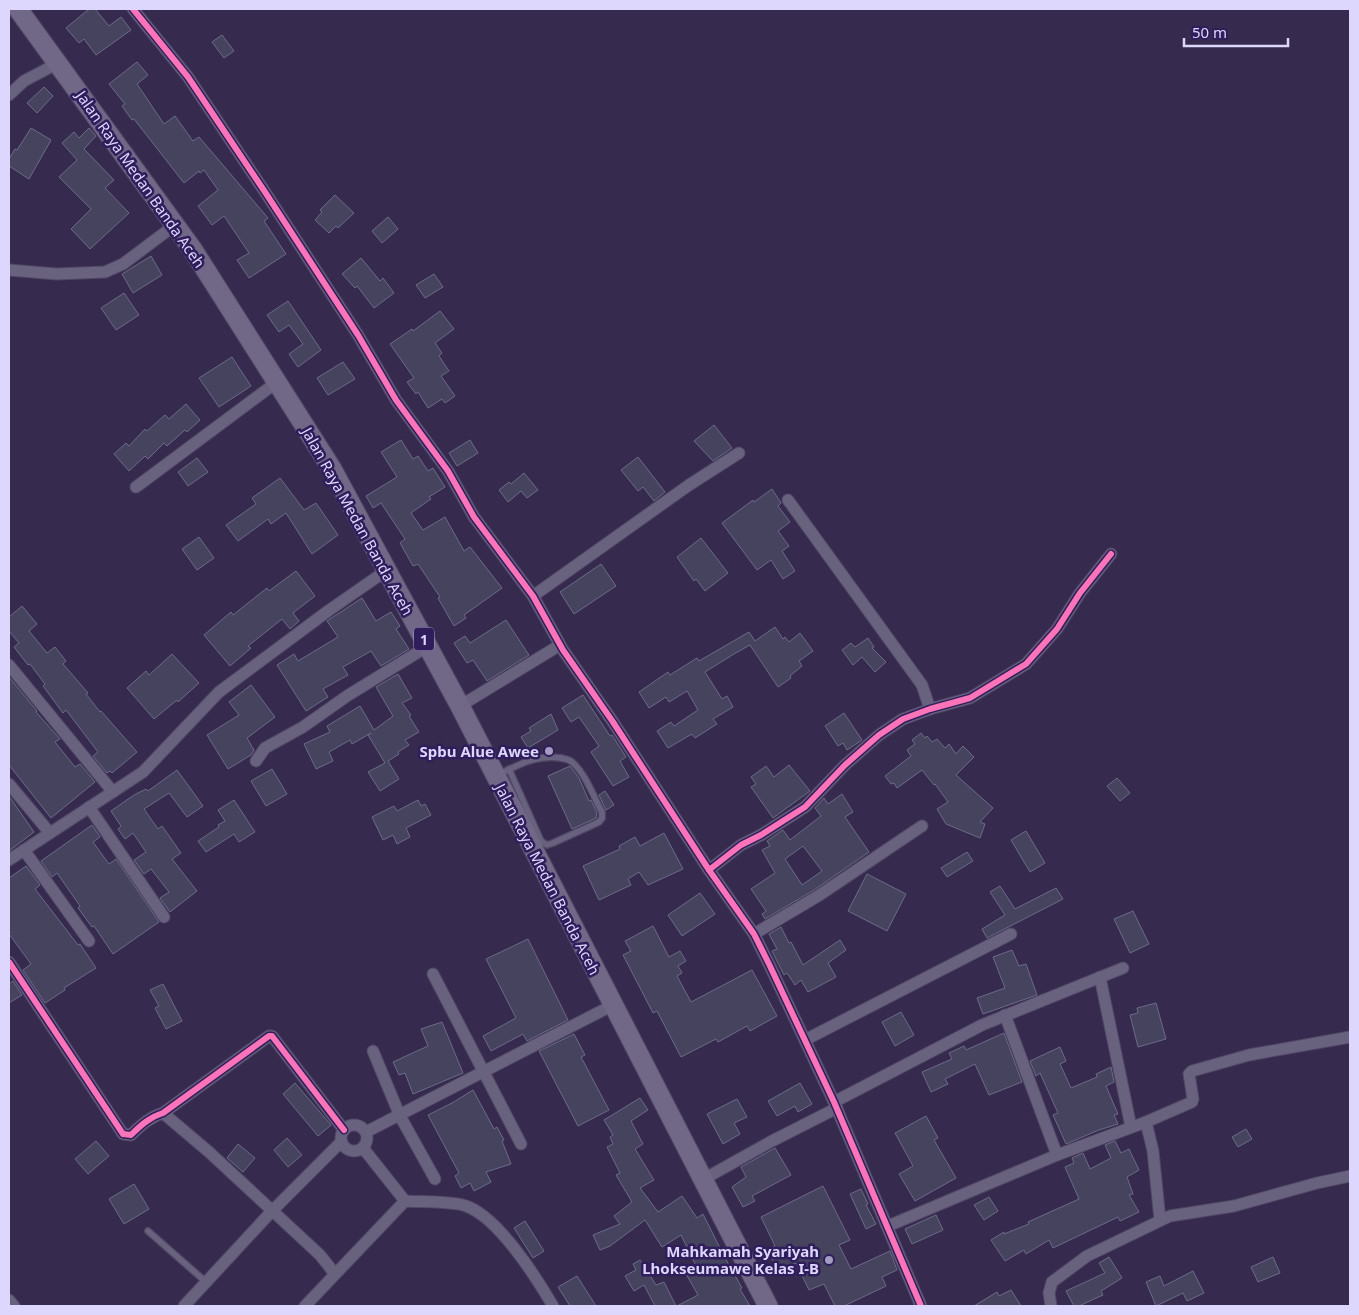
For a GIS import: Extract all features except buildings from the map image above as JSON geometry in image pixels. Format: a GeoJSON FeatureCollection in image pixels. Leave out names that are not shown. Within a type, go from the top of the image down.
{"type":"FeatureCollection","features":[{"type":"Feature","properties":{"kind":"highway","name":"Jalan Raya Medan Banda Aceh"},"geometry":{"type":"LineString","coordinates":[[18,9],[193,250],[332,469],[460,706],[502,772],[613,1005],[768,1306]]}},
{"type":"Feature","properties":{"kind":"street"},"geometry":{"type":"LineString","coordinates":[[133,9],[193,85],[265,192],[358,336],[396,400],[448,471],[474,517],[533,596],[560,645],[709,870],[754,934],[836,1105],[920,1306]]}},
{"type":"Feature","properties":{"kind":"street"},"geometry":{"type":"LineString","coordinates":[[9,95],[24,81],[58,63]]}},
{"type":"Feature","properties":{"kind":"street"},"geometry":{"type":"LineString","coordinates":[[9,270],[57,274],[105,272],[123,264],[174,225]]}},
{"type":"Feature","properties":{"kind":"street"},"geometry":{"type":"LineString","coordinates":[[136,488],[277,382]]}},
{"type":"Feature","properties":{"kind":"street"},"geometry":{"type":"LineString","coordinates":[[533,596],[689,485],[739,453]]}},
{"type":"Feature","properties":{"kind":"street"},"geometry":{"type":"LineString","coordinates":[[788,500],[922,685],[930,709]]}},
{"type":"Feature","properties":{"kind":"street"},"geometry":{"type":"LineString","coordinates":[[709,870],[742,845],[762,835],[804,807],[845,765],[879,735],[903,719],[970,698],[1026,664],[1057,629],[1080,593],[1111,554]]}},
{"type":"Feature","properties":{"kind":"street"},"geometry":{"type":"LineString","coordinates":[[9,860],[143,772],[219,692],[387,570]]}},
{"type":"Feature","properties":{"kind":"street"},"geometry":{"type":"LineString","coordinates":[[460,706],[560,645]]}},
{"type":"Feature","properties":{"kind":"street"},"geometry":{"type":"LineString","coordinates":[[256,761],[265,748],[303,727],[347,696],[428,646]]}},
{"type":"Feature","properties":{"kind":"street"},"geometry":{"type":"LineString","coordinates":[[9,665],[113,792]]}},
{"type":"Feature","properties":{"kind":"street"},"geometry":{"type":"LineString","coordinates":[[9,784],[50,833]]}},
{"type":"Feature","properties":{"kind":"street"},"geometry":{"type":"LineString","coordinates":[[89,807],[164,917]]}},
{"type":"Feature","properties":{"kind":"street"},"geometry":{"type":"LineString","coordinates":[[754,934],[818,896],[922,826]]}},
{"type":"Feature","properties":{"kind":"street"},"geometry":{"type":"LineString","coordinates":[[24,850],[89,941]]}},
{"type":"Feature","properties":{"kind":"street"},"geometry":{"type":"LineString","coordinates":[[805,1040],[1011,934]]}},
{"type":"Feature","properties":{"kind":"street"},"geometry":{"type":"LineString","coordinates":[[9,962],[123,1134],[131,1135],[146,1121],[163,1113],[269,1036],[272,1036],[344,1130]]}},
{"type":"Feature","properties":{"kind":"street"},"geometry":{"type":"LineString","coordinates":[[702,1180],[982,1025],[1123,968]]}},
{"type":"Feature","properties":{"kind":"street"},"geometry":{"type":"LineString","coordinates":[[433,974],[521,1144]]}},
{"type":"Feature","properties":{"kind":"street"},"geometry":{"type":"LineString","coordinates":[[1100,977],[1131,1128]]}},
{"type":"Feature","properties":{"kind":"street"},"geometry":{"type":"LineString","coordinates":[[366,1132],[613,1005]]}},
{"type":"Feature","properties":{"kind":"street"},"geometry":{"type":"LineString","coordinates":[[1005,1016],[1057,1155]]}},
{"type":"Feature","properties":{"kind":"street"},"geometry":{"type":"LineString","coordinates":[[888,1226],[1057,1155],[1131,1128],[1192,1102],[1189,1074],[1192,1071],[1249,1055],[1350,1037]]}},
{"type":"Feature","properties":{"kind":"street"},"geometry":{"type":"LineString","coordinates":[[373,1051],[400,1116],[435,1179]]}},
{"type":"Feature","properties":{"kind":"street"},"geometry":{"type":"LineString","coordinates":[[163,1113],[209,1152],[320,1255],[335,1274]]}},
{"type":"Feature","properties":{"kind":"street"},"geometry":{"type":"LineString","coordinates":[[1146,1122],[1152,1151],[1160,1220]]}},
{"type":"Feature","properties":{"kind":"street"},"geometry":{"type":"LineString","coordinates":[[184,1306],[272,1211],[341,1142],[344,1130],[351,1125],[355,1125],[360,1126],[366,1132],[367,1141],[363,1148],[355,1152],[343,1146],[341,1142]]}},
{"type":"Feature","properties":{"kind":"street"},"geometry":{"type":"LineString","coordinates":[[363,1148],[405,1201],[467,1206],[491,1222],[507,1240],[553,1306]]}},
{"type":"Feature","properties":{"kind":"street"},"geometry":{"type":"LineString","coordinates":[[1051,1306],[1049,1293],[1052,1282],[1087,1256],[1160,1220],[1170,1216],[1234,1206],[1350,1176]]}},
{"type":"Feature","properties":{"kind":"street"},"geometry":{"type":"LineString","coordinates":[[305,1306],[405,1201]]}},
{"type":"Feature","properties":{"kind":"street"},"geometry":{"type":"LineString","coordinates":[[9,1300],[14,1306]]}},
{"type":"Feature","properties":{"kind":"lane"},"geometry":{"type":"LineString","coordinates":[[542,757],[570,760],[580,771],[602,812],[602,818],[599,822],[553,844],[547,845],[541,841],[502,772],[542,757]]}},
{"type":"Feature","properties":{"kind":"lane"},"geometry":{"type":"LineString","coordinates":[[148,1231],[207,1282]]}},
{"type":"Feature","properties":{"kind":"cycle path"},"geometry":{"type":"LineString","coordinates":[[133,9],[188,77],[265,192],[358,335],[396,400],[448,471],[474,517],[533,596],[563,650],[613,722],[709,870]]}},
{"type":"Feature","properties":{"kind":"cycle path"},"geometry":{"type":"LineString","coordinates":[[921,1306],[834,1102],[769,964],[754,934],[709,870],[741,845],[761,835],[805,807],[845,765],[879,735],[903,719],[970,698],[1026,664],[1057,629],[1080,593],[1111,554]]}},
{"type":"Feature","properties":{"kind":"cycle path"},"geometry":{"type":"LineString","coordinates":[[9,962],[123,1134],[131,1135],[146,1122],[163,1113],[269,1036],[272,1036],[344,1130]]}},
{"type":"Feature","properties":{"kind":"place","name":"Spbu Alue Awee"},"geometry":{"type":"Point","coordinates":[549,751]}},
{"type":"Feature","properties":{"kind":"place","name":"Mahkamah Syariyah Lhokseumawe Kelas I-B"},"geometry":{"type":"Point","coordinates":[829,1260]}}]}
